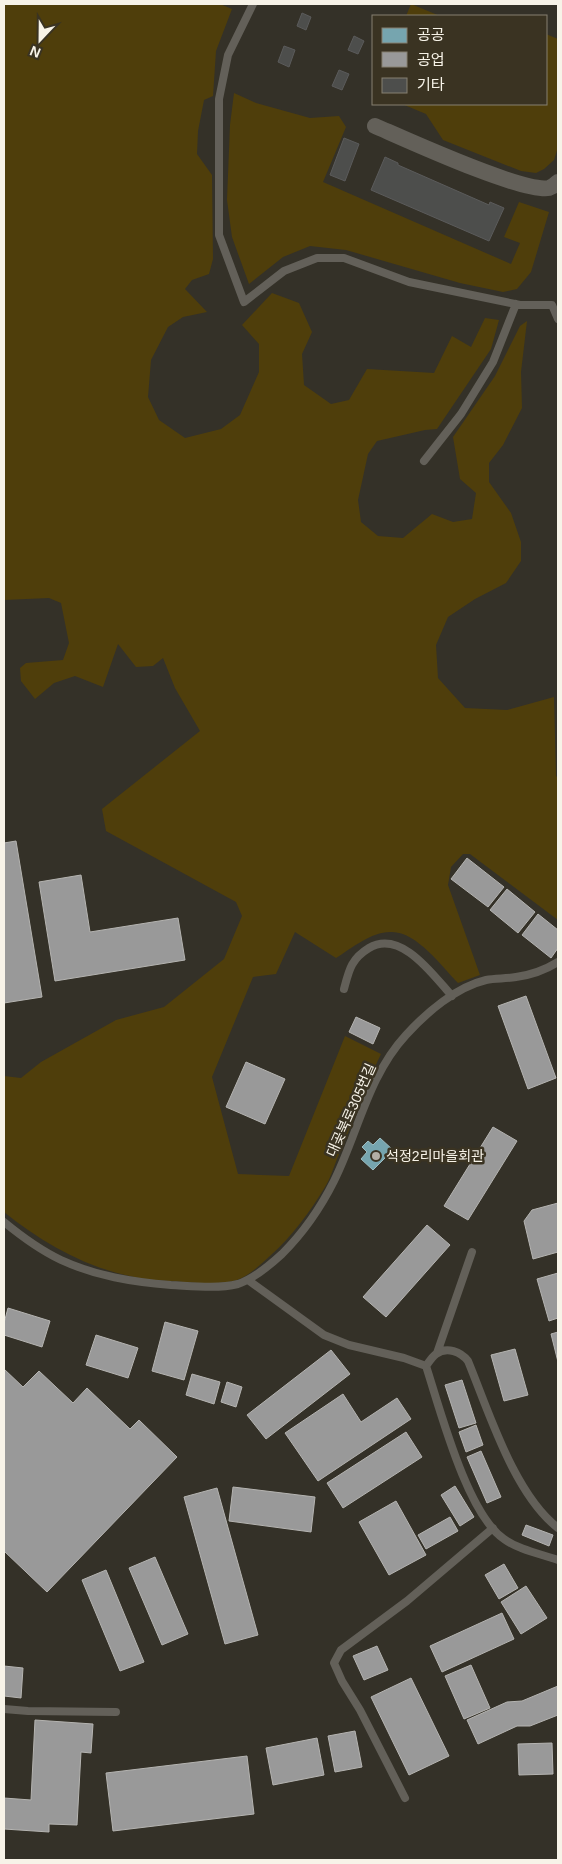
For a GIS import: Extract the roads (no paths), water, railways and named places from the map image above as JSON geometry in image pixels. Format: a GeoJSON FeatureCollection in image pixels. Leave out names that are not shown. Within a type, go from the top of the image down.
{"type":"FeatureCollection","features":[{"type":"Feature","properties":{"kind":"street"},"geometry":{"type":"LineString","coordinates":[[375,126],[479,169],[529,187],[550,188],[558,182]]}},
{"type":"Feature","properties":{"kind":"lane"},"geometry":{"type":"LineString","coordinates":[[253,4],[228,55],[219,99],[219,235],[244,302],[284,271],[317,258],[344,258],[409,282],[516,304],[552,305],[558,319]]}},
{"type":"Feature","properties":{"kind":"lane"},"geometry":{"type":"LineString","coordinates":[[424,461],[461,414],[493,362],[516,304]]}},
{"type":"Feature","properties":{"kind":"lane"},"geometry":{"type":"LineString","coordinates":[[344,989],[349,968],[358,955],[373,946],[390,943],[404,948],[423,963],[452,996]]}},
{"type":"Feature","properties":{"kind":"lane","name":"대곶북로305번길"},"geometry":{"type":"LineString","coordinates":[[4,1222],[26,1239],[60,1259],[118,1279],[186,1286],[220,1286],[248,1280],[274,1261],[296,1240],[315,1212],[334,1180],[386,1061],[405,1036],[429,1014],[470,985],[487,980],[516,977],[545,970],[558,962]]}},
{"type":"Feature","properties":{"kind":"lane"},"geometry":{"type":"LineString","coordinates":[[426,1366],[437,1353],[472,1252]]}},
{"type":"Feature","properties":{"kind":"lane"},"geometry":{"type":"LineString","coordinates":[[248,1280],[324,1335],[349,1345],[404,1358],[426,1366]]}},
{"type":"Feature","properties":{"kind":"lane"},"geometry":{"type":"LineString","coordinates":[[437,1353],[452,1350],[462,1353],[468,1361],[520,1483],[548,1521],[558,1528]]}},
{"type":"Feature","properties":{"kind":"lane"},"geometry":{"type":"LineString","coordinates":[[426,1366],[447,1434],[468,1488],[485,1520],[504,1539],[526,1550],[558,1560]]}},
{"type":"Feature","properties":{"kind":"lane"},"geometry":{"type":"LineString","coordinates":[[405,1798],[334,1663],[341,1650],[407,1601],[493,1528]]}},
{"type":"Feature","properties":{"kind":"lane"},"geometry":{"type":"LineString","coordinates":[[4,1709],[116,1712]]}},
{"type":"Feature","properties":{"kind":"place","name":"석정2리마을회관"},"geometry":{"type":"Point","coordinates":[376,1156]}}]}
